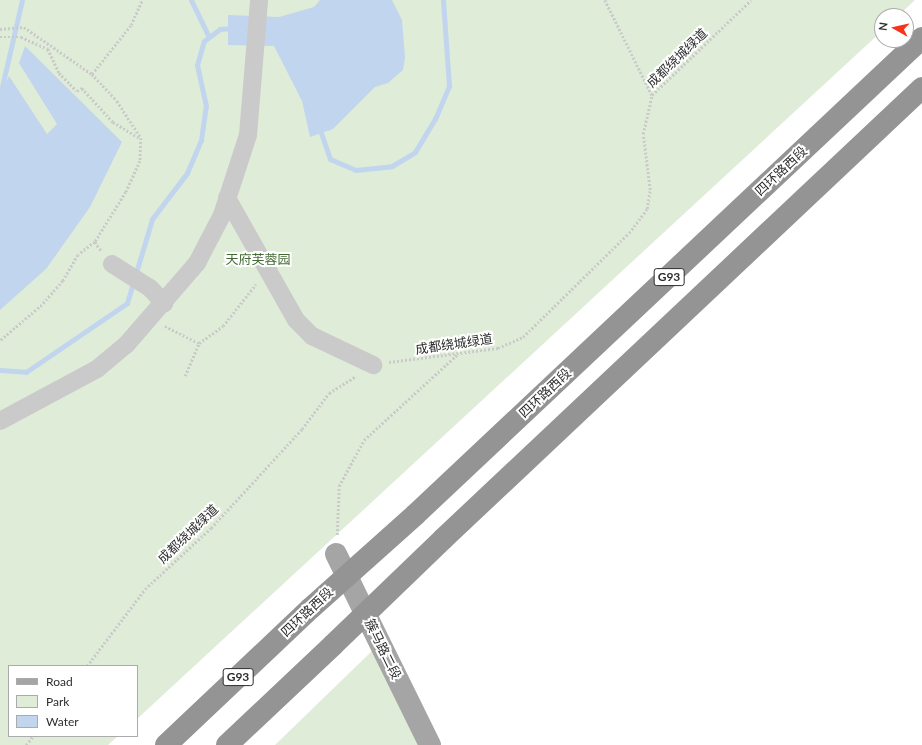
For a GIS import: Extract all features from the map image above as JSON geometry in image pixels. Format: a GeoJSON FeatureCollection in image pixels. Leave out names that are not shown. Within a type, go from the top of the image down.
{"type":"FeatureCollection","features":[{"type":"Feature","properties":{"kind":"highway","name":"四环路西段"},"geometry":{"type":"LineString","coordinates":[[166,745],[310,608],[415,516],[922,38]]}},
{"type":"Feature","properties":{"kind":"highway","name":"G93"},"geometry":{"type":"LineString","coordinates":[[227,745],[443,539],[922,88]]}},
{"type":"Feature","properties":{"kind":"main road","name":"簇马路二段"},"geometry":{"type":"LineString","coordinates":[[336,554],[430,745]]}},
{"type":"Feature","properties":{"kind":"lane"},"geometry":{"type":"LineString","coordinates":[[0,421],[97,370],[150,319],[197,263],[227,198],[248,135],[257,60],[259,0]]}},
{"type":"Feature","properties":{"kind":"lane"},"geometry":{"type":"LineString","coordinates":[[227,198],[268,267],[281,297],[312,336],[373,364]]}},
{"type":"Feature","properties":{"kind":"lane"},"geometry":{"type":"LineString","coordinates":[[112,264],[150,288],[164,303]]}},
{"type":"Feature","properties":{"kind":"path"},"geometry":{"type":"LineString","coordinates":[[92,74],[131,25],[142,0]]}},
{"type":"Feature","properties":{"kind":"path"},"geometry":{"type":"LineString","coordinates":[[606,0],[610,14],[652,94]]}},
{"type":"Feature","properties":{"kind":"path","name":"成都绕城绿道"},"geometry":{"type":"LineString","coordinates":[[88,665],[145,589],[211,528],[302,429],[329,393],[373,364],[498,348],[523,337],[629,233],[647,209],[650,190],[643,134],[652,94],[751,0]]}},
{"type":"Feature","properties":{"kind":"path"},"geometry":{"type":"LineString","coordinates":[[0,29],[24,27],[92,74],[117,101],[141,138],[140,160],[126,192],[95,242],[78,255],[63,281],[42,305],[0,341]]}},
{"type":"Feature","properties":{"kind":"path"},"geometry":{"type":"LineString","coordinates":[[0,37],[21,37],[48,48],[59,73],[77,91],[82,88],[113,122],[141,138]]}},
{"type":"Feature","properties":{"kind":"path"},"geometry":{"type":"LineString","coordinates":[[185,376],[199,343],[223,326],[268,267]]}},
{"type":"Feature","properties":{"kind":"path"},"geometry":{"type":"LineString","coordinates":[[150,319],[199,343]]}},
{"type":"Feature","properties":{"kind":"path"},"geometry":{"type":"LineString","coordinates":[[336,554],[339,486],[364,440],[459,353]]}},
{"type":"Feature","properties":{"kind":"path"},"geometry":{"type":"LineString","coordinates":[[26,745],[32,737]]}},
{"type":"Feature","properties":{"kind":"green space","name":"天府芙蓉园"},"geometry":{"type":"Polygon","coordinates":[[[0,0],[915,0],[906,8],[874,8],[874,38],[138,718],[138,665],[8,665],[8,737],[117,737],[108,745],[0,745],[0,0]]]}},
{"type":"Feature","properties":{"kind":"green space"},"geometry":{"type":"Polygon","coordinates":[[[374,649],[422,745],[275,745],[374,649]]]}},
{"type":"Feature","properties":{"kind":"water"},"geometry":{"type":"Polygon","coordinates":[[[320,0],[392,0],[402,20],[405,58],[403,70],[388,83],[375,87],[333,129],[310,137],[302,101],[274,46],[228,45],[228,15],[279,17],[314,7],[320,0]]]}},
{"type":"Feature","properties":{"kind":"water"},"geometry":{"type":"Polygon","coordinates":[[[25,46],[122,142],[90,207],[46,269],[0,310],[0,94],[9,76],[47,134],[57,124],[19,63],[25,46]]]}},
{"type":"Feature","properties":{"kind":"waterway"},"geometry":{"type":"LineString","coordinates":[[1,91],[22,0]]}},
{"type":"Feature","properties":{"kind":"waterway"},"geometry":{"type":"LineString","coordinates":[[191,0],[209,37]]}},
{"type":"Feature","properties":{"kind":"waterway"},"geometry":{"type":"LineString","coordinates":[[319,127],[330,159],[356,170],[392,166],[415,152],[435,119],[449,86],[443,0]]}},
{"type":"Feature","properties":{"kind":"waterway"},"geometry":{"type":"LineString","coordinates":[[0,370],[26,372],[127,303],[152,219],[187,173],[201,140],[206,106],[197,65],[204,41],[220,29],[234,28]]}}]}
